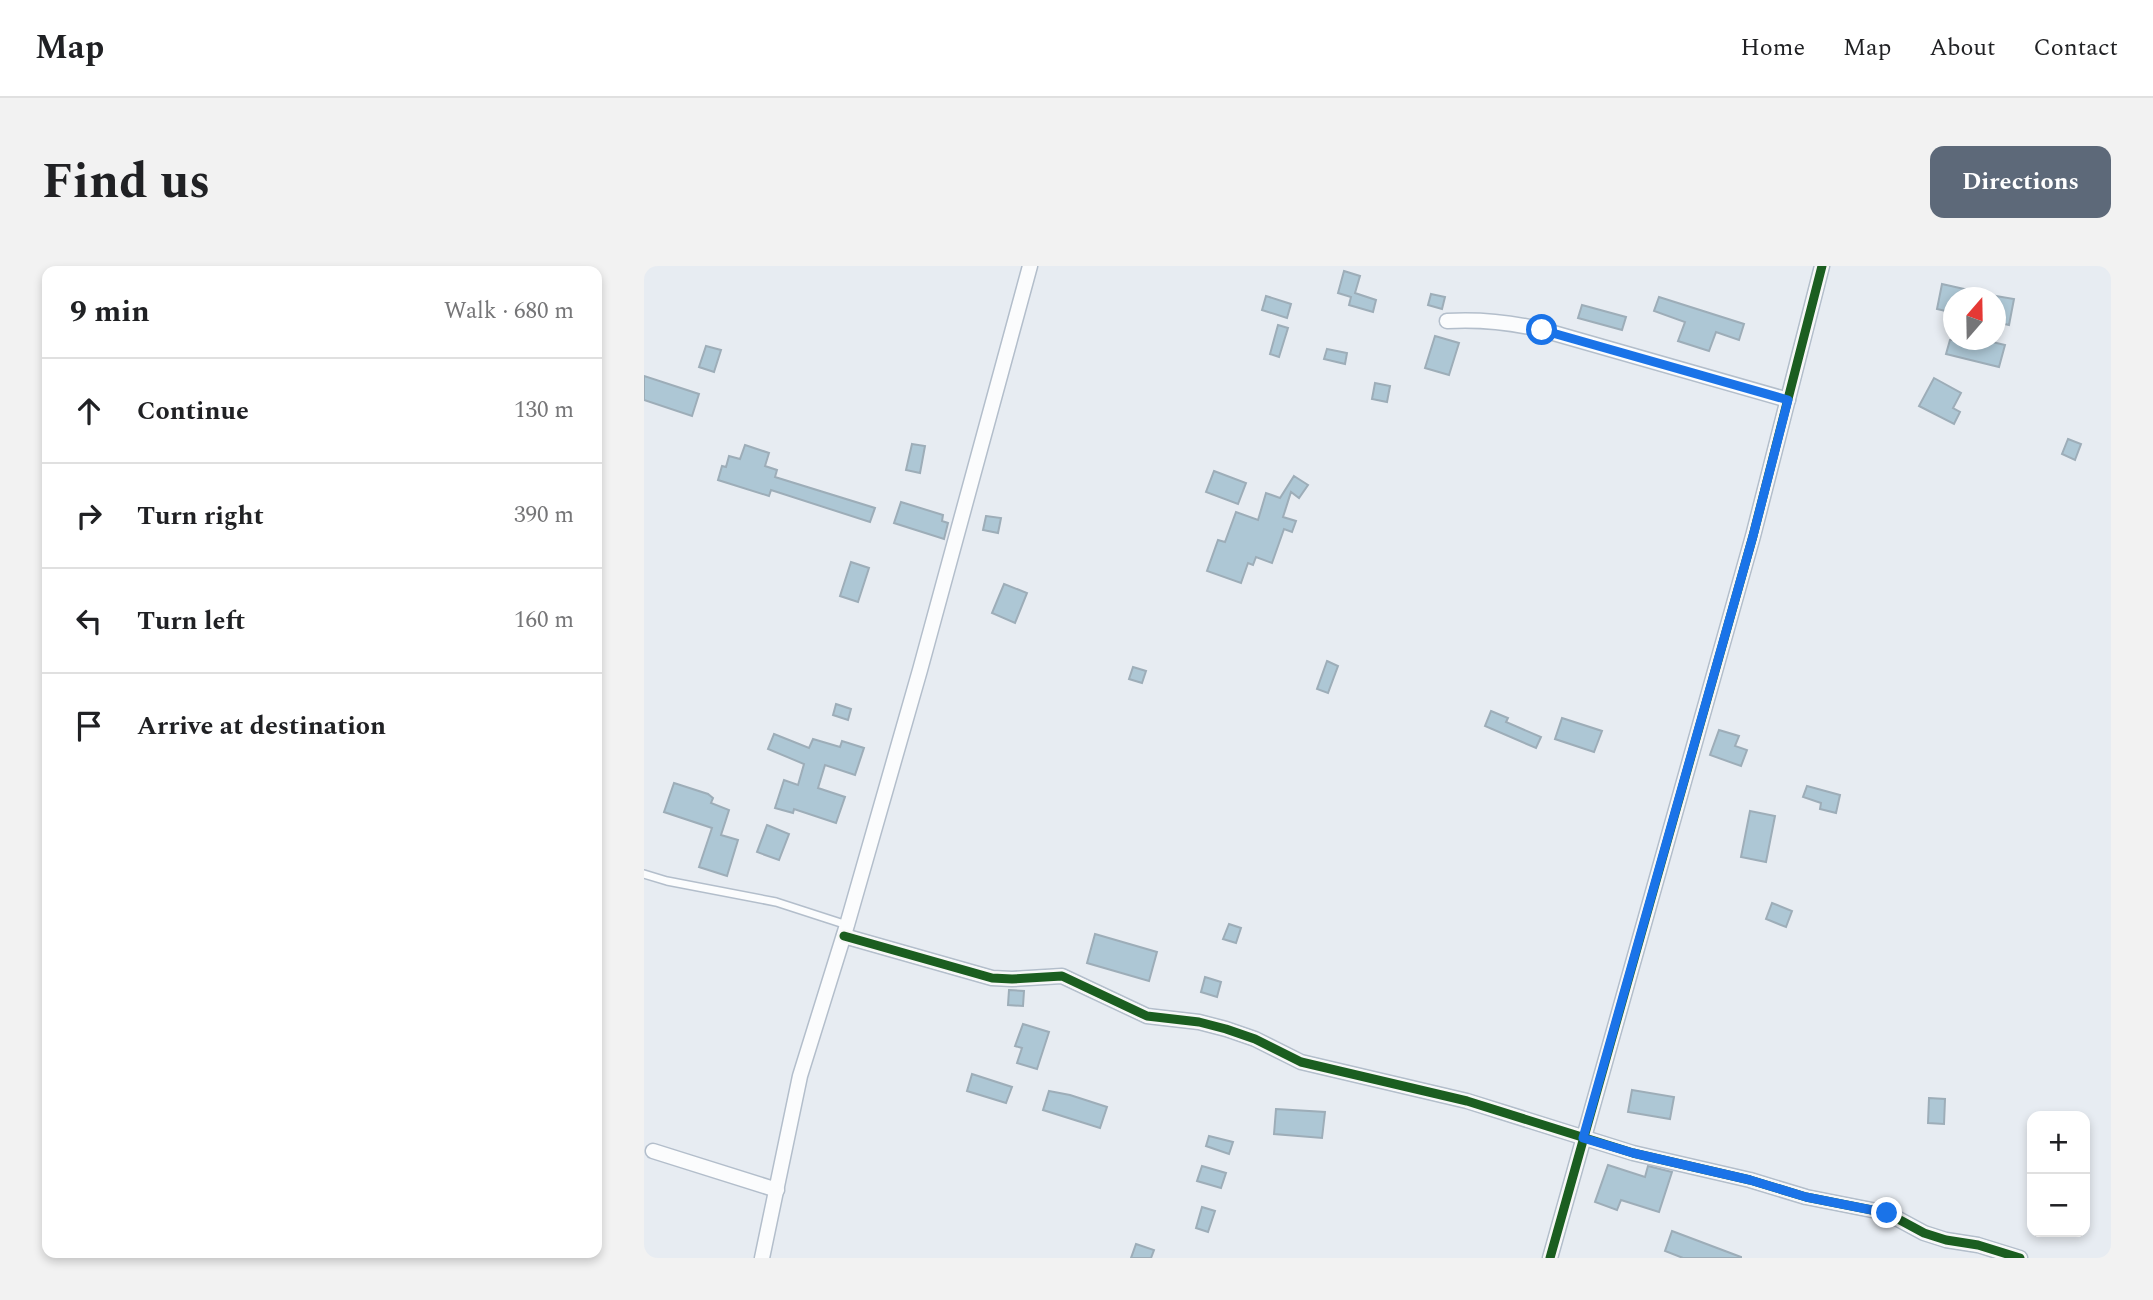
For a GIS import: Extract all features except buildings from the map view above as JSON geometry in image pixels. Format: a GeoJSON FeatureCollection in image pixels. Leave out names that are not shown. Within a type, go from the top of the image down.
{"type":"FeatureCollection","features":[{"type":"Feature","properties":{"kind":"street"},"geometry":{"type":"LineString","coordinates":[[762,1258],[800,1076],[920,670],[1030,266]]}},
{"type":"Feature","properties":{"kind":"street"},"geometry":{"type":"LineString","coordinates":[[1550,1258],[1753,536],[1822,266]]}},
{"type":"Feature","properties":{"kind":"street"},"geometry":{"type":"LineString","coordinates":[[1447,321],[1486,320],[1531,327],[1788,400]]}},
{"type":"Feature","properties":{"kind":"street"},"geometry":{"type":"LineString","coordinates":[[845,931],[992,978],[1062,976],[1147,1016],[1199,1022],[1226,1029],[1255,1039],[1286,1057],[1301,1062],[1467,1101],[1633,1153],[1750,1180],[1806,1197],[1887,1213],[1924,1233],[2020,1258]]}},
{"type":"Feature","properties":{"kind":"street"},"geometry":{"type":"LineString","coordinates":[[653,1151],[777,1190]]}},
{"type":"Feature","properties":{"kind":"lane"},"geometry":{"type":"LineString","coordinates":[[644,874],[776,902],[845,931]]}},
{"type":"Feature","properties":{"kind":"cycle path"},"geometry":{"type":"LineString","coordinates":[[1550,1258],[1753,536],[1822,266]]}},
{"type":"Feature","properties":{"kind":"cycle path"},"geometry":{"type":"LineString","coordinates":[[844,936],[992,978],[1062,976],[1147,1016],[1199,1022],[1226,1029],[1255,1039],[1301,1062],[1467,1101],[1633,1153],[1750,1180],[1806,1197],[1887,1213],[1924,1233],[2020,1258]]}},
{"type":"Feature","properties":{"kind":"route"},"geometry":{"type":"LineString","coordinates":[[1542,330],[1788,400],[1753,536],[1583,1138],[1633,1153],[1750,1180],[1806,1197],[1887,1213]]}}]}
